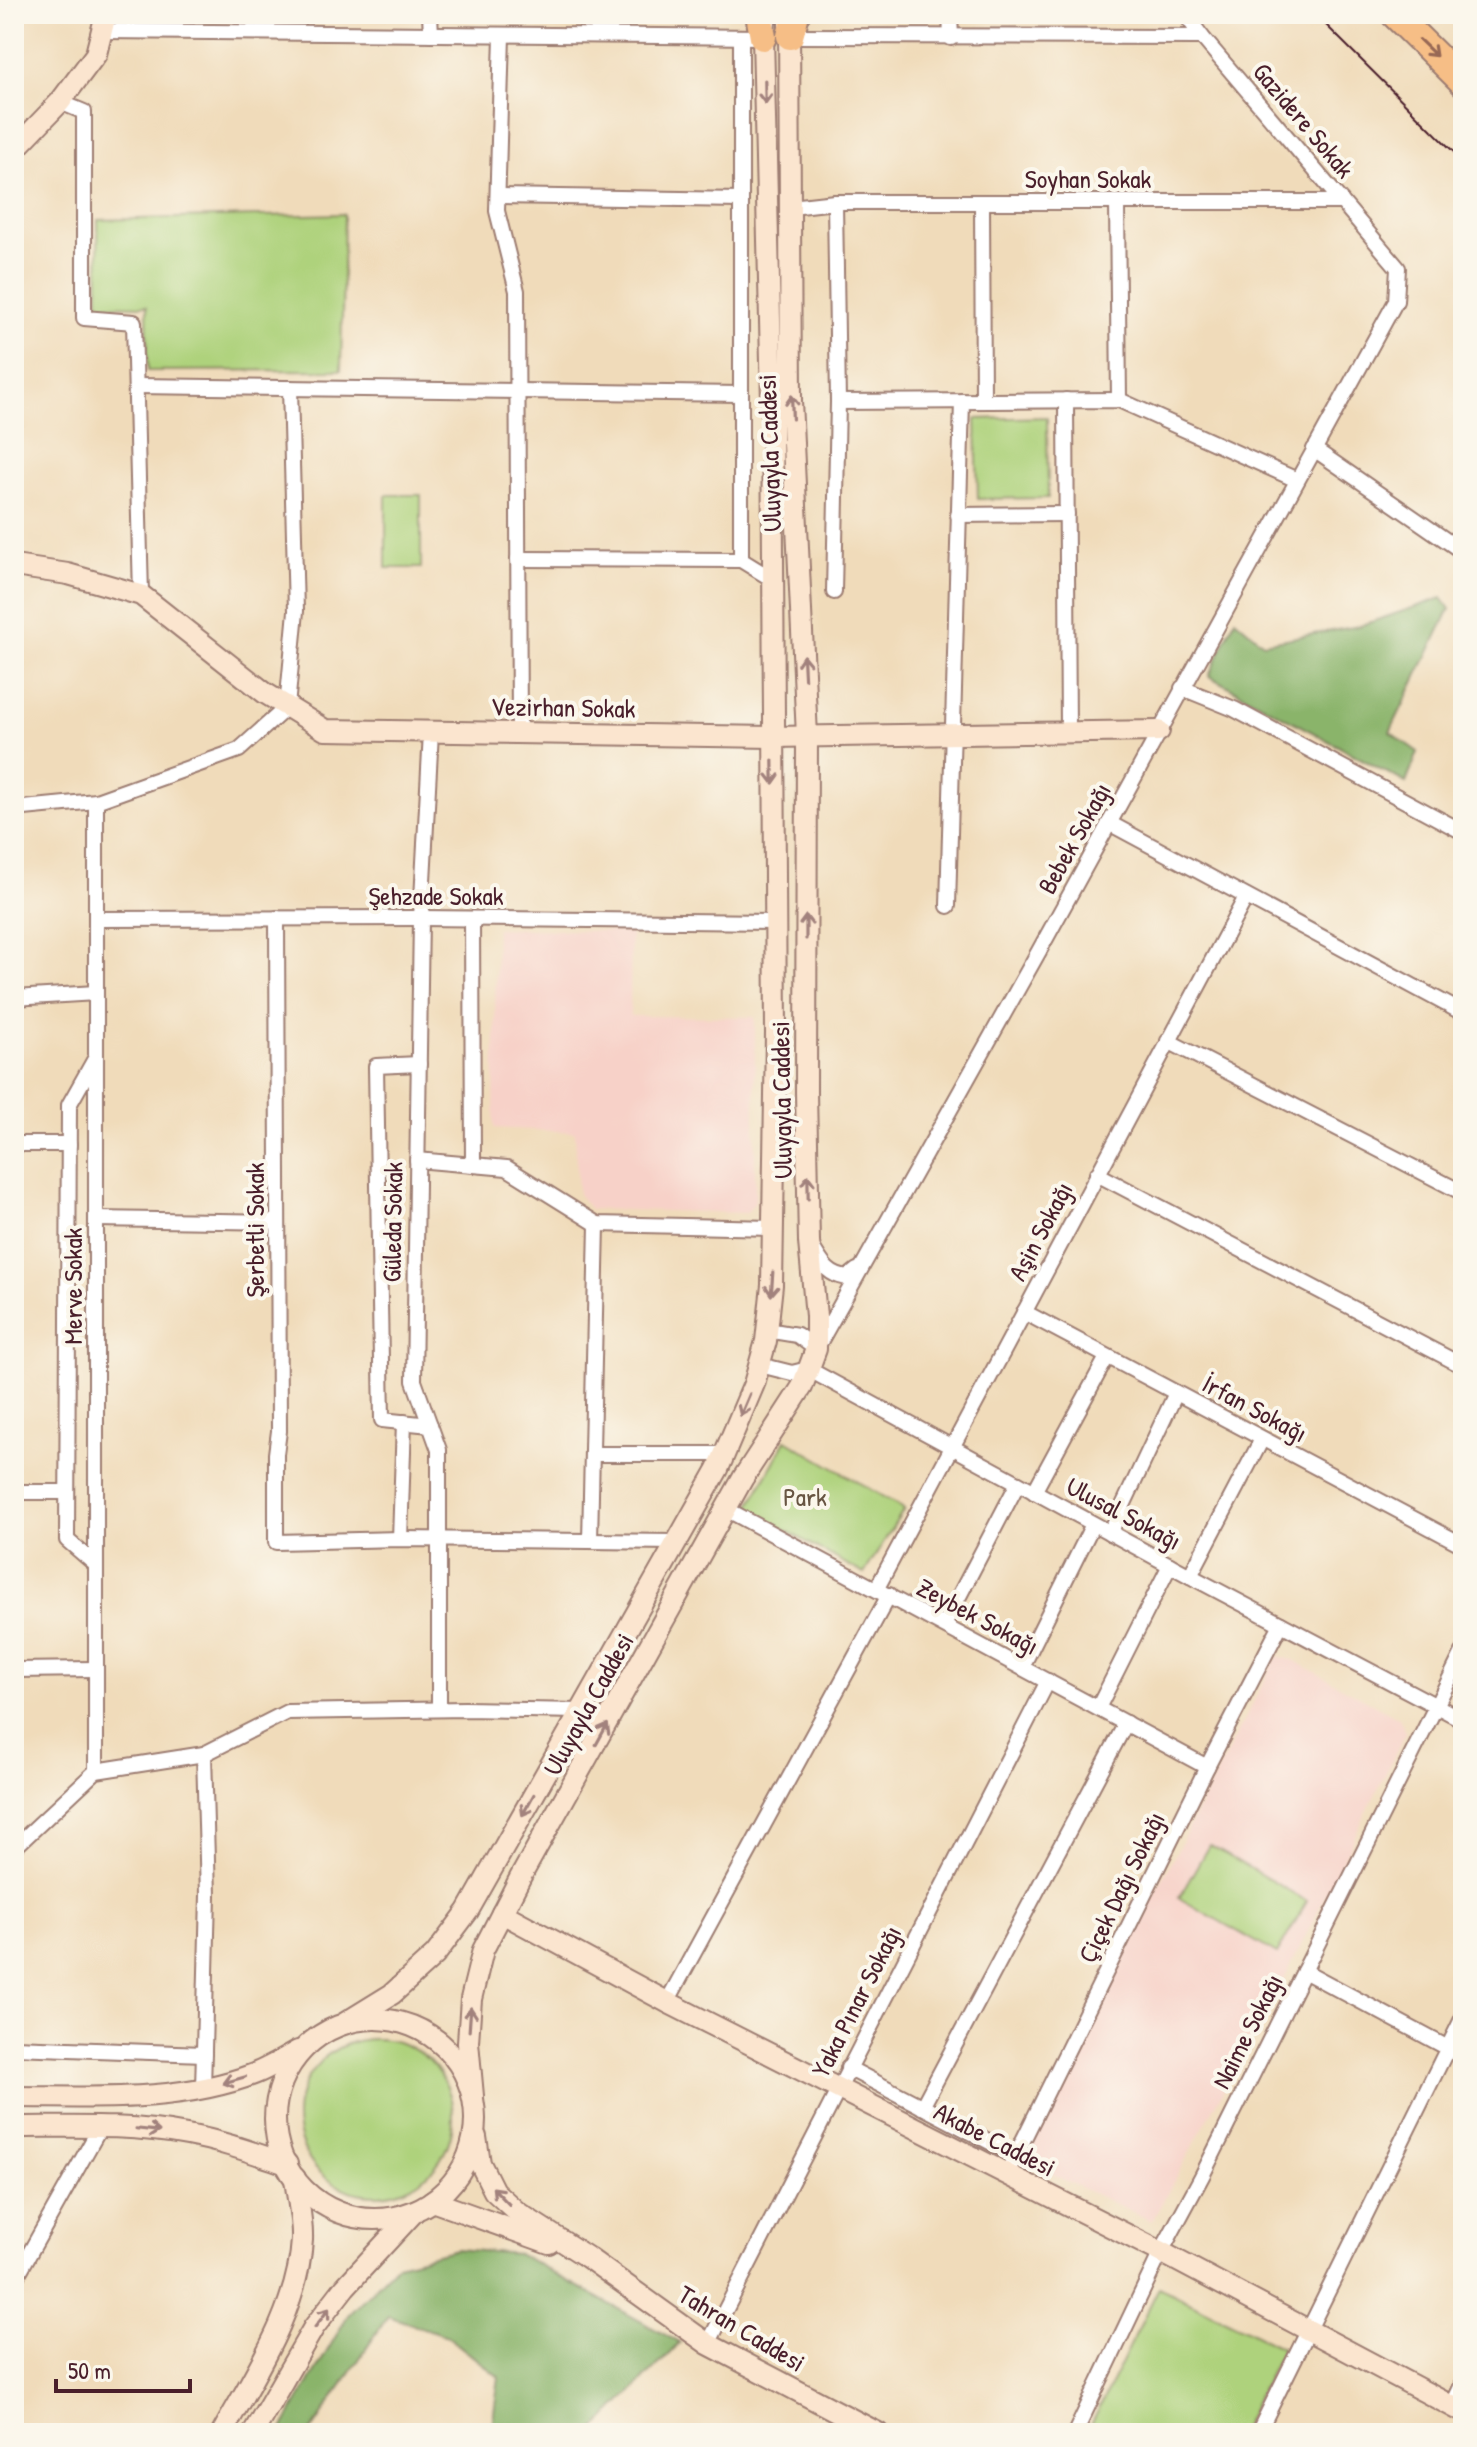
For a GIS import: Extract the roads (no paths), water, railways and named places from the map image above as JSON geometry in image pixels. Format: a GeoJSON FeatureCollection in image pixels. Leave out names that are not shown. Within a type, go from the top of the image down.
{"type":"FeatureCollection","features":[{"type":"Feature","properties":{"kind":"highway"},"geometry":{"type":"LineString","coordinates":[[1394,14],[1463,82]]}},
{"type":"Feature","properties":{"kind":"main road"},"geometry":{"type":"LineString","coordinates":[[14,150],[60,102],[96,54],[104,23]]}},
{"type":"Feature","properties":{"kind":"main road","name":"Uluyayla Caddesi"},"geometry":{"type":"LineString","coordinates":[[473,2096],[468,2042],[471,1999],[483,1950],[726,1509],[802,1387],[816,1349],[809,1242],[806,1092],[807,736],[791,401],[791,207],[772,24]]}},
{"type":"Feature","properties":{"kind":"main road","name":"Uluyayla Caddesi"},"geometry":{"type":"LineString","coordinates":[[345,2023],[392,1994],[435,1955],[460,1922],[724,1454],[760,1365],[772,1285],[773,1228],[772,24]]}},
{"type":"Feature","properties":{"kind":"main road","name":"Vezirhan Sokak"},"geometry":{"type":"LineString","coordinates":[[14,566],[68,574],[141,595],[265,693],[325,730],[773,737],[1159,731]]}},
{"type":"Feature","properties":{"kind":"main road","name":"Akabe Caddesi"},"geometry":{"type":"LineString","coordinates":[[502,1913],[837,2089],[1011,2164],[1161,2252],[1457,2409]]}},
{"type":"Feature","properties":{"kind":"main road"},"geometry":{"type":"LineString","coordinates":[[14,2097],[154,2095],[203,2089],[255,2074],[305,2047],[323,2033],[345,2023],[367,2019],[396,2020],[422,2030],[445,2047],[463,2070],[473,2096],[475,2125],[469,2153],[454,2180],[424,2206],[345,2287],[314,2327],[253,2433]]}},
{"type":"Feature","properties":{"kind":"main road"},"geometry":{"type":"LineString","coordinates":[[305,2047],[288,2070],[278,2097],[275,2125],[281,2153],[291,2171],[324,2205],[349,2216],[377,2219],[405,2217],[424,2206]]}},
{"type":"Feature","properties":{"kind":"main road","name":"Tahran Caddesi"},"geometry":{"type":"LineString","coordinates":[[475,2125],[480,2163],[494,2191],[517,2212],[587,2257],[708,2344],[878,2433]]}},
{"type":"Feature","properties":{"kind":"main road"},"geometry":{"type":"LineString","coordinates":[[14,2127],[101,2126],[187,2135],[240,2148],[291,2171]]}},
{"type":"Feature","properties":{"kind":"main road"},"geometry":{"type":"LineString","coordinates":[[222,2433],[272,2342],[294,2290],[302,2239],[291,2171]]}},
{"type":"Feature","properties":{"kind":"main road","name":"Tahran Caddesi"},"geometry":{"type":"LineString","coordinates":[[424,2206],[587,2257]]}},
{"type":"Feature","properties":{"kind":"street"},"geometry":{"type":"LineString","coordinates":[[430,14],[431,34]]}},
{"type":"Feature","properties":{"kind":"street"},"geometry":{"type":"LineString","coordinates":[[950,14],[951,38]]}},
{"type":"Feature","properties":{"kind":"street","name":"Gazidere Sokak"},"geometry":{"type":"LineString","coordinates":[[1185,14],[1398,268],[1396,301]]}},
{"type":"Feature","properties":{"kind":"street"},"geometry":{"type":"LineString","coordinates":[[104,23],[502,35],[772,24],[951,38],[1202,37]]}},
{"type":"Feature","properties":{"kind":"street"},"geometry":{"type":"LineString","coordinates":[[741,560],[741,200],[772,24]]}},
{"type":"Feature","properties":{"kind":"street"},"geometry":{"type":"LineString","coordinates":[[502,35],[497,211],[517,291],[519,733]]}},
{"type":"Feature","properties":{"kind":"street"},"geometry":{"type":"LineString","coordinates":[[60,102],[84,112],[84,318],[134,322],[141,595]]}},
{"type":"Feature","properties":{"kind":"street"},"geometry":{"type":"LineString","coordinates":[[498,196],[741,200]]}},
{"type":"Feature","properties":{"kind":"street"},"geometry":{"type":"LineString","coordinates":[[834,592],[838,402],[835,202]]}},
{"type":"Feature","properties":{"kind":"street","name":"Soyhan Sokak"},"geometry":{"type":"LineString","coordinates":[[791,207],[835,202],[1342,202]]}},
{"type":"Feature","properties":{"kind":"street"},"geometry":{"type":"LineString","coordinates":[[982,202],[983,401]]}},
{"type":"Feature","properties":{"kind":"street"},"geometry":{"type":"LineString","coordinates":[[1117,202],[1119,400]]}},
{"type":"Feature","properties":{"kind":"street","name":"Bebek Sokağı"},"geometry":{"type":"LineString","coordinates":[[816,1349],[1396,301]]}},
{"type":"Feature","properties":{"kind":"street"},"geometry":{"type":"LineString","coordinates":[[136,386],[741,394]]}},
{"type":"Feature","properties":{"kind":"street"},"geometry":{"type":"LineString","coordinates":[[14,809],[96,801],[239,750],[287,707],[296,611],[290,388]]}},
{"type":"Feature","properties":{"kind":"street"},"geometry":{"type":"LineString","coordinates":[[1066,400],[1068,732]]}},
{"type":"Feature","properties":{"kind":"street"},"geometry":{"type":"LineString","coordinates":[[838,402],[1119,400],[1297,480]]}},
{"type":"Feature","properties":{"kind":"street"},"geometry":{"type":"LineString","coordinates":[[948,906],[962,401]]}},
{"type":"Feature","properties":{"kind":"street"},"geometry":{"type":"LineString","coordinates":[[1314,449],[1463,552]]}},
{"type":"Feature","properties":{"kind":"street"},"geometry":{"type":"LineString","coordinates":[[958,515],[1067,514]]}},
{"type":"Feature","properties":{"kind":"street"},"geometry":{"type":"LineString","coordinates":[[518,559],[741,560],[772,579]]}},
{"type":"Feature","properties":{"kind":"street"},"geometry":{"type":"LineString","coordinates":[[1182,688],[1234,709],[1463,832]]}},
{"type":"Feature","properties":{"kind":"street","name":"Güleda Sokak"},"geometry":{"type":"LineString","coordinates":[[431,732],[421,918],[414,1381],[439,1450],[439,1709]]}},
{"type":"Feature","properties":{"kind":"street","name":"Merve Sokak"},"geometry":{"type":"LineString","coordinates":[[96,801],[96,1771]]}},
{"type":"Feature","properties":{"kind":"street"},"geometry":{"type":"LineString","coordinates":[[1109,823],[1463,1013]]}},
{"type":"Feature","properties":{"kind":"street","name":"Aşin Sokağı"},"geometry":{"type":"LineString","coordinates":[[667,2002],[883,1592],[952,1447],[1246,897]]}},
{"type":"Feature","properties":{"kind":"street","name":"Şerbetli Sokak"},"geometry":{"type":"LineString","coordinates":[[277,918],[279,1431],[276,1542],[400,1539]]}},
{"type":"Feature","properties":{"kind":"street","name":"Şehzade Sokak"},"geometry":{"type":"LineString","coordinates":[[96,919],[421,918],[775,922]]}},
{"type":"Feature","properties":{"kind":"street"},"geometry":{"type":"LineString","coordinates":[[472,919],[473,1165]]}},
{"type":"Feature","properties":{"kind":"street"},"geometry":{"type":"LineString","coordinates":[[14,998],[96,993]]}},
{"type":"Feature","properties":{"kind":"street"},"geometry":{"type":"LineString","coordinates":[[1168,1041],[1463,1193]]}},
{"type":"Feature","properties":{"kind":"street"},"geometry":{"type":"LineString","coordinates":[[96,1057],[69,1105],[67,1492],[67,1540],[96,1565]]}},
{"type":"Feature","properties":{"kind":"street"},"geometry":{"type":"LineString","coordinates":[[419,1064],[376,1066],[382,1420],[430,1425]]}},
{"type":"Feature","properties":{"kind":"street"},"geometry":{"type":"LineString","coordinates":[[14,1144],[69,1144]]}},
{"type":"Feature","properties":{"kind":"street"},"geometry":{"type":"LineString","coordinates":[[417,1160],[507,1168],[597,1224],[773,1228]]}},
{"type":"Feature","properties":{"kind":"street"},"geometry":{"type":"LineString","coordinates":[[1097,1174],[1463,1366]]}},
{"type":"Feature","properties":{"kind":"street"},"geometry":{"type":"LineString","coordinates":[[96,1219],[278,1222]]}},
{"type":"Feature","properties":{"kind":"street"},"geometry":{"type":"LineString","coordinates":[[590,1541],[597,1224]]}},
{"type":"Feature","properties":{"kind":"street"},"geometry":{"type":"LineString","coordinates":[[809,1242],[826,1270],[835,1276],[847,1278],[863,1264]]}},
{"type":"Feature","properties":{"kind":"street","name":"İrfan Sokağı"},"geometry":{"type":"LineString","coordinates":[[1024,1312],[1463,1545]]}},
{"type":"Feature","properties":{"kind":"street"},"geometry":{"type":"LineString","coordinates":[[767,1330],[797,1335],[816,1349]]}},
{"type":"Feature","properties":{"kind":"street"},"geometry":{"type":"LineString","coordinates":[[1034,1492],[1107,1357]]}},
{"type":"Feature","properties":{"kind":"street","name":"Ulusal Sokağı"},"geometry":{"type":"LineString","coordinates":[[760,1365],[792,1373],[808,1369],[1463,1720]]}},
{"type":"Feature","properties":{"kind":"street"},"geometry":{"type":"LineString","coordinates":[[1110,1533],[1176,1393]]}},
{"type":"Feature","properties":{"kind":"street"},"geometry":{"type":"LineString","coordinates":[[404,1422],[400,1539],[676,1542]]}},
{"type":"Feature","properties":{"kind":"street"},"geometry":{"type":"LineString","coordinates":[[1190,1576],[1262,1439]]}},
{"type":"Feature","properties":{"kind":"street"},"geometry":{"type":"LineString","coordinates":[[592,1454],[724,1454]]}},
{"type":"Feature","properties":{"kind":"street"},"geometry":{"type":"LineString","coordinates":[[944,1625],[1018,1483]]}},
{"type":"Feature","properties":{"kind":"street"},"geometry":{"type":"LineString","coordinates":[[14,1492],[67,1492]]}},
{"type":"Feature","properties":{"kind":"street","name":"Zeybek Sokağı"},"geometry":{"type":"LineString","coordinates":[[726,1509],[1207,1767]]}},
{"type":"Feature","properties":{"kind":"street"},"geometry":{"type":"LineString","coordinates":[[1022,1667],[1093,1524]]}},
{"type":"Feature","properties":{"kind":"street"},"geometry":{"type":"LineString","coordinates":[[1098,1708],[1170,1565]]}},
{"type":"Feature","properties":{"kind":"street","name":"Çiçek Dağı Sokağı"},"geometry":{"type":"LineString","coordinates":[[1011,2164],[1281,1624]]}},
{"type":"Feature","properties":{"kind":"street","name":"Naime Sokağı"},"geometry":{"type":"LineString","coordinates":[[1075,2433],[1161,2252],[1463,1652]]}},
{"type":"Feature","properties":{"kind":"street"},"geometry":{"type":"LineString","coordinates":[[14,1670],[96,1669]]}},
{"type":"Feature","properties":{"kind":"street","name":"Yaka Pınar Sokağı"},"geometry":{"type":"LineString","coordinates":[[708,2344],[1048,1681]]}},
{"type":"Feature","properties":{"kind":"street"},"geometry":{"type":"LineString","coordinates":[[14,1848],[96,1771],[204,1754],[287,1712],[439,1709],[580,1711]]}},
{"type":"Feature","properties":{"kind":"street"},"geometry":{"type":"LineString","coordinates":[[922,2107],[1126,1723]]}},
{"type":"Feature","properties":{"kind":"street"},"geometry":{"type":"LineString","coordinates":[[203,2089],[208,1895],[204,1754]]}},
{"type":"Feature","properties":{"kind":"street"},"geometry":{"type":"LineString","coordinates":[[1304,1971],[1463,2056]]}},
{"type":"Feature","properties":{"kind":"street"},"geometry":{"type":"LineString","coordinates":[[1258,2433],[1463,2017]]}},
{"type":"Feature","properties":{"kind":"street"},"geometry":{"type":"LineString","coordinates":[[14,2047],[204,2054]]}},
{"type":"Feature","properties":{"kind":"street"},"geometry":{"type":"LineString","coordinates":[[848,2068],[922,2107],[1011,2164]]}},
{"type":"Feature","properties":{"kind":"street"},"geometry":{"type":"LineString","coordinates":[[14,2281],[101,2126]]}},
{"type":"Feature","properties":{"kind":"street"},"geometry":{"type":"LineString","coordinates":[[1457,2409],[1463,2383]]}},
{"type":"Feature","properties":{"kind":"tram line"},"geometry":{"type":"LineString","coordinates":[[1315,14],[1463,161]]}},
{"type":"Feature","properties":{"kind":"park label","name":"Park"},"geometry":{"type":"Point","coordinates":[805,1496]}}]}
